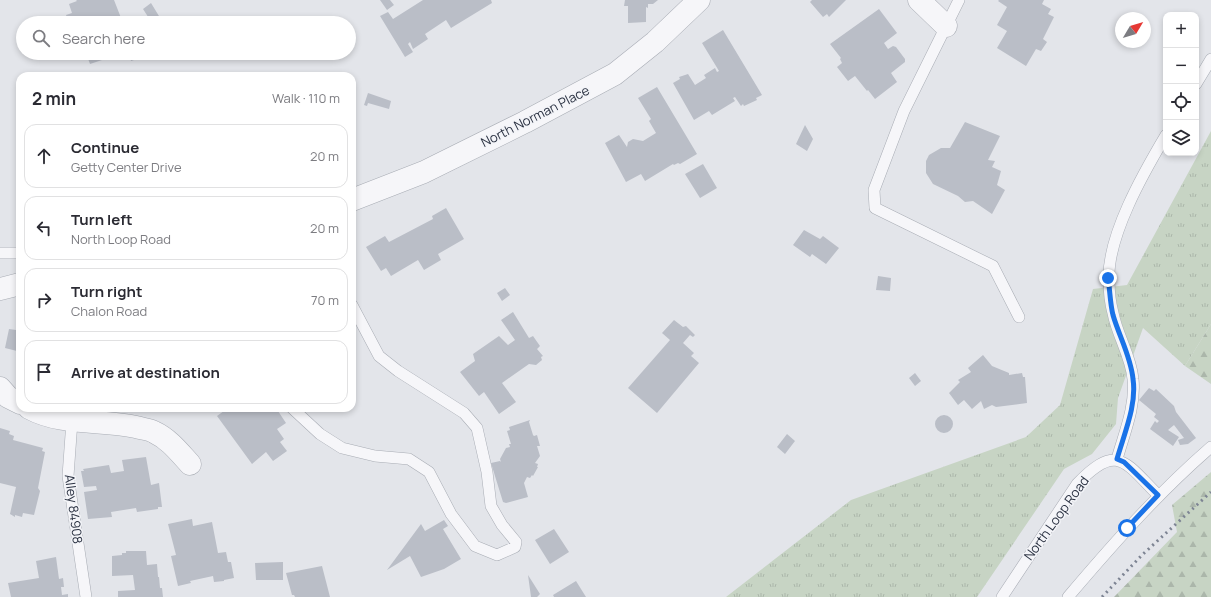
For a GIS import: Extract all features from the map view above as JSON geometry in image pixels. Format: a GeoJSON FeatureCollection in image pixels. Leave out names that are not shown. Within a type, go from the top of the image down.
{"type":"FeatureCollection","features":[{"type":"Feature","properties":{"kind":"street","name":"North Norman Place"},"geometry":{"type":"LineString","coordinates":[[356,198],[424,172],[525,122],[615,74],[655,42],[699,0]]}},
{"type":"Feature","properties":{"kind":"street"},"geometry":{"type":"LineString","coordinates":[[919,0],[946,26]]}},
{"type":"Feature","properties":{"kind":"street"},"geometry":{"type":"LineString","coordinates":[[0,289],[16,285]]}},
{"type":"Feature","properties":{"kind":"street"},"geometry":{"type":"LineString","coordinates":[[0,388],[8,397],[16,401]]}},
{"type":"Feature","properties":{"kind":"street"},"geometry":{"type":"LineString","coordinates":[[36,412],[72,421],[118,423],[153,431],[173,444],[190,464]]}},
{"type":"Feature","properties":{"kind":"lane"},"geometry":{"type":"LineString","coordinates":[[959,0],[904,111],[879,172],[874,190],[875,208],[993,266],[1020,317]]}},
{"type":"Feature","properties":{"kind":"lane"},"geometry":{"type":"LineString","coordinates":[[1199,79],[1211,59]]}},
{"type":"Feature","properties":{"kind":"lane"},"geometry":{"type":"LineString","coordinates":[[1158,495],[1124,462],[1117,459],[1133,396],[1133,379],[1127,354],[1113,313],[1108,278],[1115,240],[1129,203],[1163,141]]}},
{"type":"Feature","properties":{"kind":"lane"},"geometry":{"type":"LineString","coordinates":[[0,252],[16,253]]}},
{"type":"Feature","properties":{"kind":"lane"},"geometry":{"type":"LineString","coordinates":[[296,412],[320,434],[342,448],[375,456],[409,459],[428,472],[451,514],[475,546],[497,555],[515,547],[516,542],[502,525],[491,506],[487,472],[477,428],[464,413],[398,371],[379,356],[356,312]]}},
{"type":"Feature","properties":{"kind":"lane","name":"Alley 84908"},"geometry":{"type":"LineString","coordinates":[[72,421],[68,476],[86,597]]}},
{"type":"Feature","properties":{"kind":"lane"},"geometry":{"type":"LineString","coordinates":[[1068,597],[1127,528],[1158,495],[1211,448]]}},
{"type":"Feature","properties":{"kind":"lane","name":"North Loop Road"},"geometry":{"type":"LineString","coordinates":[[1002,597],[1077,484],[1090,470],[1102,462],[1117,459]]}},
{"type":"Feature","properties":{"kind":"green space"},"geometry":{"type":"Polygon","coordinates":[[[1211,131],[1211,324],[1185,366],[1143,328],[1118,398],[1116,424],[1092,454],[1064,469],[977,597],[726,597],[851,500],[1026,437],[1060,405],[1093,289],[1127,285],[1197,156],[1199,156],[1199,153],[1211,131]]]}},
{"type":"Feature","properties":{"kind":"green space"},"geometry":{"type":"Polygon","coordinates":[[[1211,324],[1211,384],[1185,366],[1211,324]]]}},
{"type":"Feature","properties":{"kind":"green space"},"geometry":{"type":"Polygon","coordinates":[[[1211,472],[1211,597],[1114,597],[1177,532],[1172,505],[1211,472]]]}},
{"type":"Feature","properties":{"kind":"building"},"geometry":{"type":"Polygon","coordinates":[[[76,0],[114,0],[120,16],[66,16],[72,13],[69,4],[77,1],[76,0]]]}},
{"type":"Feature","properties":{"kind":"building"},"geometry":{"type":"Polygon","coordinates":[[[380,0],[390,0],[394,5],[387,10],[380,0]]]}},
{"type":"Feature","properties":{"kind":"building"},"geometry":{"type":"Polygon","coordinates":[[[423,0],[491,0],[492,3],[451,28],[446,20],[425,34],[428,39],[413,49],[410,42],[408,44],[413,52],[405,57],[380,16],[388,12],[393,19],[423,0]]]}},
{"type":"Feature","properties":{"kind":"building"},"geometry":{"type":"Polygon","coordinates":[[[625,0],[658,0],[653,4],[648,4],[648,8],[646,7],[646,22],[628,23],[628,6],[624,6],[625,0]]]}},
{"type":"Feature","properties":{"kind":"building"},"geometry":{"type":"Polygon","coordinates":[[[812,0],[846,0],[829,17],[827,14],[823,17],[810,2],[812,0]]]}},
{"type":"Feature","properties":{"kind":"building"},"geometry":{"type":"Polygon","coordinates":[[[1044,0],[1042,4],[1051,9],[1048,14],[1054,17],[1043,39],[1047,42],[1041,51],[1036,49],[1026,66],[997,48],[1007,31],[997,25],[1007,7],[998,1],[1044,0]]]}},
{"type":"Feature","properties":{"kind":"building"},"geometry":{"type":"Polygon","coordinates":[[[151,3],[159,16],[148,16],[143,9],[151,3]]]}},
{"type":"Feature","properties":{"kind":"building"},"geometry":{"type":"Polygon","coordinates":[[[879,9],[897,33],[884,43],[888,49],[893,46],[896,47],[905,59],[905,62],[891,73],[897,82],[875,99],[855,76],[848,81],[837,67],[842,63],[841,58],[830,44],[879,9]]]}},
{"type":"Feature","properties":{"kind":"building"},"geometry":{"type":"Polygon","coordinates":[[[723,30],[762,95],[756,98],[757,100],[744,106],[743,104],[741,106],[735,97],[733,98],[735,101],[712,115],[709,111],[694,120],[673,83],[680,79],[679,77],[688,74],[695,85],[706,78],[704,75],[715,68],[717,72],[719,71],[702,43],[723,30]]]}},
{"type":"Feature","properties":{"kind":"building"},"geometry":{"type":"Polygon","coordinates":[[[88,60],[102,60],[90,64],[88,60]]]}},
{"type":"Feature","properties":{"kind":"building"},"geometry":{"type":"Polygon","coordinates":[[[657,87],[697,154],[680,164],[673,164],[645,181],[641,174],[626,182],[605,143],[619,135],[627,147],[628,142],[633,139],[643,141],[656,133],[649,121],[651,119],[638,98],[657,87]]]}},
{"type":"Feature","properties":{"kind":"building"},"geometry":{"type":"Polygon","coordinates":[[[368,93],[391,101],[389,109],[368,103],[367,106],[364,105],[368,93]]]}},
{"type":"Feature","properties":{"kind":"building"},"geometry":{"type":"Polygon","coordinates":[[[965,122],[1000,136],[988,160],[995,161],[992,167],[1001,171],[997,185],[1005,190],[992,214],[973,201],[965,202],[958,196],[933,184],[926,173],[926,161],[929,155],[941,148],[950,148],[965,122]]]}},
{"type":"Feature","properties":{"kind":"building"},"geometry":{"type":"Polygon","coordinates":[[[805,125],[813,139],[807,151],[796,144],[805,125]]]}},
{"type":"Feature","properties":{"kind":"building"},"geometry":{"type":"Polygon","coordinates":[[[703,164],[717,188],[700,198],[685,174],[703,164]]]}},
{"type":"Feature","properties":{"kind":"building"},"geometry":{"type":"Polygon","coordinates":[[[446,208],[464,239],[438,254],[441,260],[424,270],[418,260],[391,276],[386,268],[381,271],[366,247],[385,236],[389,242],[433,219],[432,216],[446,208]]]}},
{"type":"Feature","properties":{"kind":"building"},"geometry":{"type":"Polygon","coordinates":[[[804,230],[820,239],[823,236],[839,248],[826,264],[812,254],[810,257],[793,245],[804,230]]]}},
{"type":"Feature","properties":{"kind":"building"},"geometry":{"type":"Polygon","coordinates":[[[878,276],[891,278],[890,291],[876,290],[878,276]]]}},
{"type":"Feature","properties":{"kind":"building"},"geometry":{"type":"Polygon","coordinates":[[[505,288],[510,295],[502,301],[497,293],[505,288]]]}},
{"type":"Feature","properties":{"kind":"building"},"geometry":{"type":"Polygon","coordinates":[[[513,312],[529,338],[533,336],[540,346],[537,349],[543,356],[541,357],[542,360],[536,365],[529,364],[502,383],[516,402],[499,414],[484,392],[479,396],[460,372],[475,361],[473,354],[499,336],[508,345],[515,340],[501,320],[513,312]]]}},
{"type":"Feature","properties":{"kind":"building"},"geometry":{"type":"Polygon","coordinates":[[[674,320],[683,327],[686,326],[695,335],[693,337],[690,335],[683,343],[694,353],[691,356],[699,363],[657,413],[628,388],[670,340],[662,333],[674,320]]]}},
{"type":"Feature","properties":{"kind":"building"},"geometry":{"type":"Polygon","coordinates":[[[9,329],[16,330],[16,351],[5,348],[9,329]]]}},
{"type":"Feature","properties":{"kind":"building"},"geometry":{"type":"Polygon","coordinates":[[[983,355],[992,366],[1009,373],[1009,375],[1022,373],[1023,377],[1025,377],[1027,403],[996,407],[992,405],[984,409],[981,401],[972,409],[964,400],[958,405],[949,393],[960,382],[958,380],[971,372],[968,368],[983,355]]]}},
{"type":"Feature","properties":{"kind":"building"},"geometry":{"type":"Polygon","coordinates":[[[915,373],[921,381],[915,386],[909,378],[915,373]]]}},
{"type":"Feature","properties":{"kind":"building"},"geometry":{"type":"Polygon","coordinates":[[[1149,388],[1154,391],[1156,389],[1174,406],[1176,412],[1196,438],[1188,444],[1180,445],[1178,440],[1184,438],[1174,425],[1168,430],[1179,437],[1173,446],[1150,429],[1155,421],[1157,423],[1159,421],[1154,417],[1156,414],[1139,400],[1149,388]]]}},
{"type":"Feature","properties":{"kind":"building"},"geometry":{"type":"Polygon","coordinates":[[[222,412],[279,412],[286,423],[277,429],[284,439],[280,442],[287,451],[273,461],[266,452],[252,464],[217,416],[222,412]]]}},
{"type":"Feature","properties":{"kind":"building"},"geometry":{"type":"Polygon","coordinates":[[[944,415],[950,418],[953,424],[950,430],[944,433],[938,430],[935,424],[938,418],[944,415]]]}},
{"type":"Feature","properties":{"kind":"building"},"geometry":{"type":"Polygon","coordinates":[[[530,420],[529,422],[533,435],[537,435],[540,446],[537,446],[540,456],[535,463],[538,464],[538,467],[533,476],[532,475],[530,478],[527,477],[524,483],[528,497],[506,503],[503,502],[491,463],[501,462],[500,459],[506,448],[510,447],[509,444],[511,444],[507,431],[510,430],[509,427],[530,420]]]}},
{"type":"Feature","properties":{"kind":"building"},"geometry":{"type":"Polygon","coordinates":[[[0,428],[10,431],[9,434],[14,436],[13,440],[43,448],[42,451],[45,452],[38,488],[40,491],[34,515],[23,513],[22,517],[15,515],[15,517],[10,514],[16,487],[0,483],[0,428]]]}},
{"type":"Feature","properties":{"kind":"building"},"geometry":{"type":"Polygon","coordinates":[[[787,434],[795,441],[785,454],[777,447],[787,434]]]}},
{"type":"Feature","properties":{"kind":"building"},"geometry":{"type":"Polygon","coordinates":[[[146,457],[151,485],[159,483],[162,507],[137,512],[136,508],[111,512],[112,517],[88,519],[84,492],[97,490],[96,486],[84,487],[81,471],[84,471],[83,469],[109,465],[111,473],[124,471],[122,460],[146,457]]]}},
{"type":"Feature","properties":{"kind":"building"},"geometry":{"type":"Polygon","coordinates":[[[192,519],[193,526],[212,522],[218,553],[226,552],[228,562],[231,562],[234,578],[214,582],[213,576],[190,581],[191,583],[178,586],[171,556],[176,555],[168,524],[192,519]]]}},
{"type":"Feature","properties":{"kind":"building"},"geometry":{"type":"Polygon","coordinates":[[[444,520],[448,526],[443,529],[461,559],[444,569],[421,577],[410,556],[387,570],[421,524],[425,531],[444,520]]]}},
{"type":"Feature","properties":{"kind":"building"},"geometry":{"type":"Polygon","coordinates":[[[554,529],[569,552],[550,564],[535,540],[554,529]]]}},
{"type":"Feature","properties":{"kind":"building"},"geometry":{"type":"Polygon","coordinates":[[[126,551],[146,551],[147,565],[157,564],[160,588],[162,588],[163,597],[118,597],[118,591],[135,590],[133,575],[112,576],[112,556],[122,555],[122,553],[126,553],[126,551]]]}},
{"type":"Feature","properties":{"kind":"building"},"geometry":{"type":"Polygon","coordinates":[[[56,557],[59,579],[63,578],[64,587],[61,587],[62,595],[68,594],[68,597],[11,597],[8,583],[39,578],[36,561],[56,557]]]}},
{"type":"Feature","properties":{"kind":"building"},"geometry":{"type":"Polygon","coordinates":[[[283,562],[283,580],[256,580],[255,563],[283,562]]]}},
{"type":"Feature","properties":{"kind":"building"},"geometry":{"type":"Polygon","coordinates":[[[322,566],[330,597],[295,597],[292,595],[286,573],[322,566]]]}},
{"type":"Feature","properties":{"kind":"building"},"geometry":{"type":"Polygon","coordinates":[[[528,575],[540,594],[537,597],[531,597],[528,575]]]}},
{"type":"Feature","properties":{"kind":"building"},"geometry":{"type":"Polygon","coordinates":[[[576,581],[586,597],[554,597],[553,595],[576,581]]]}},
{"type":"Feature","properties":{"kind":"railway"},"geometry":{"type":"LineString","coordinates":[[1102,597],[1142,555],[1211,492]]}},
{"type":"Feature","properties":{"kind":"route"},"geometry":{"type":"LineString","coordinates":[[1108,278],[1113,313],[1127,354],[1133,379],[1133,396],[1117,459],[1124,462],[1158,495],[1127,528]]}}]}
